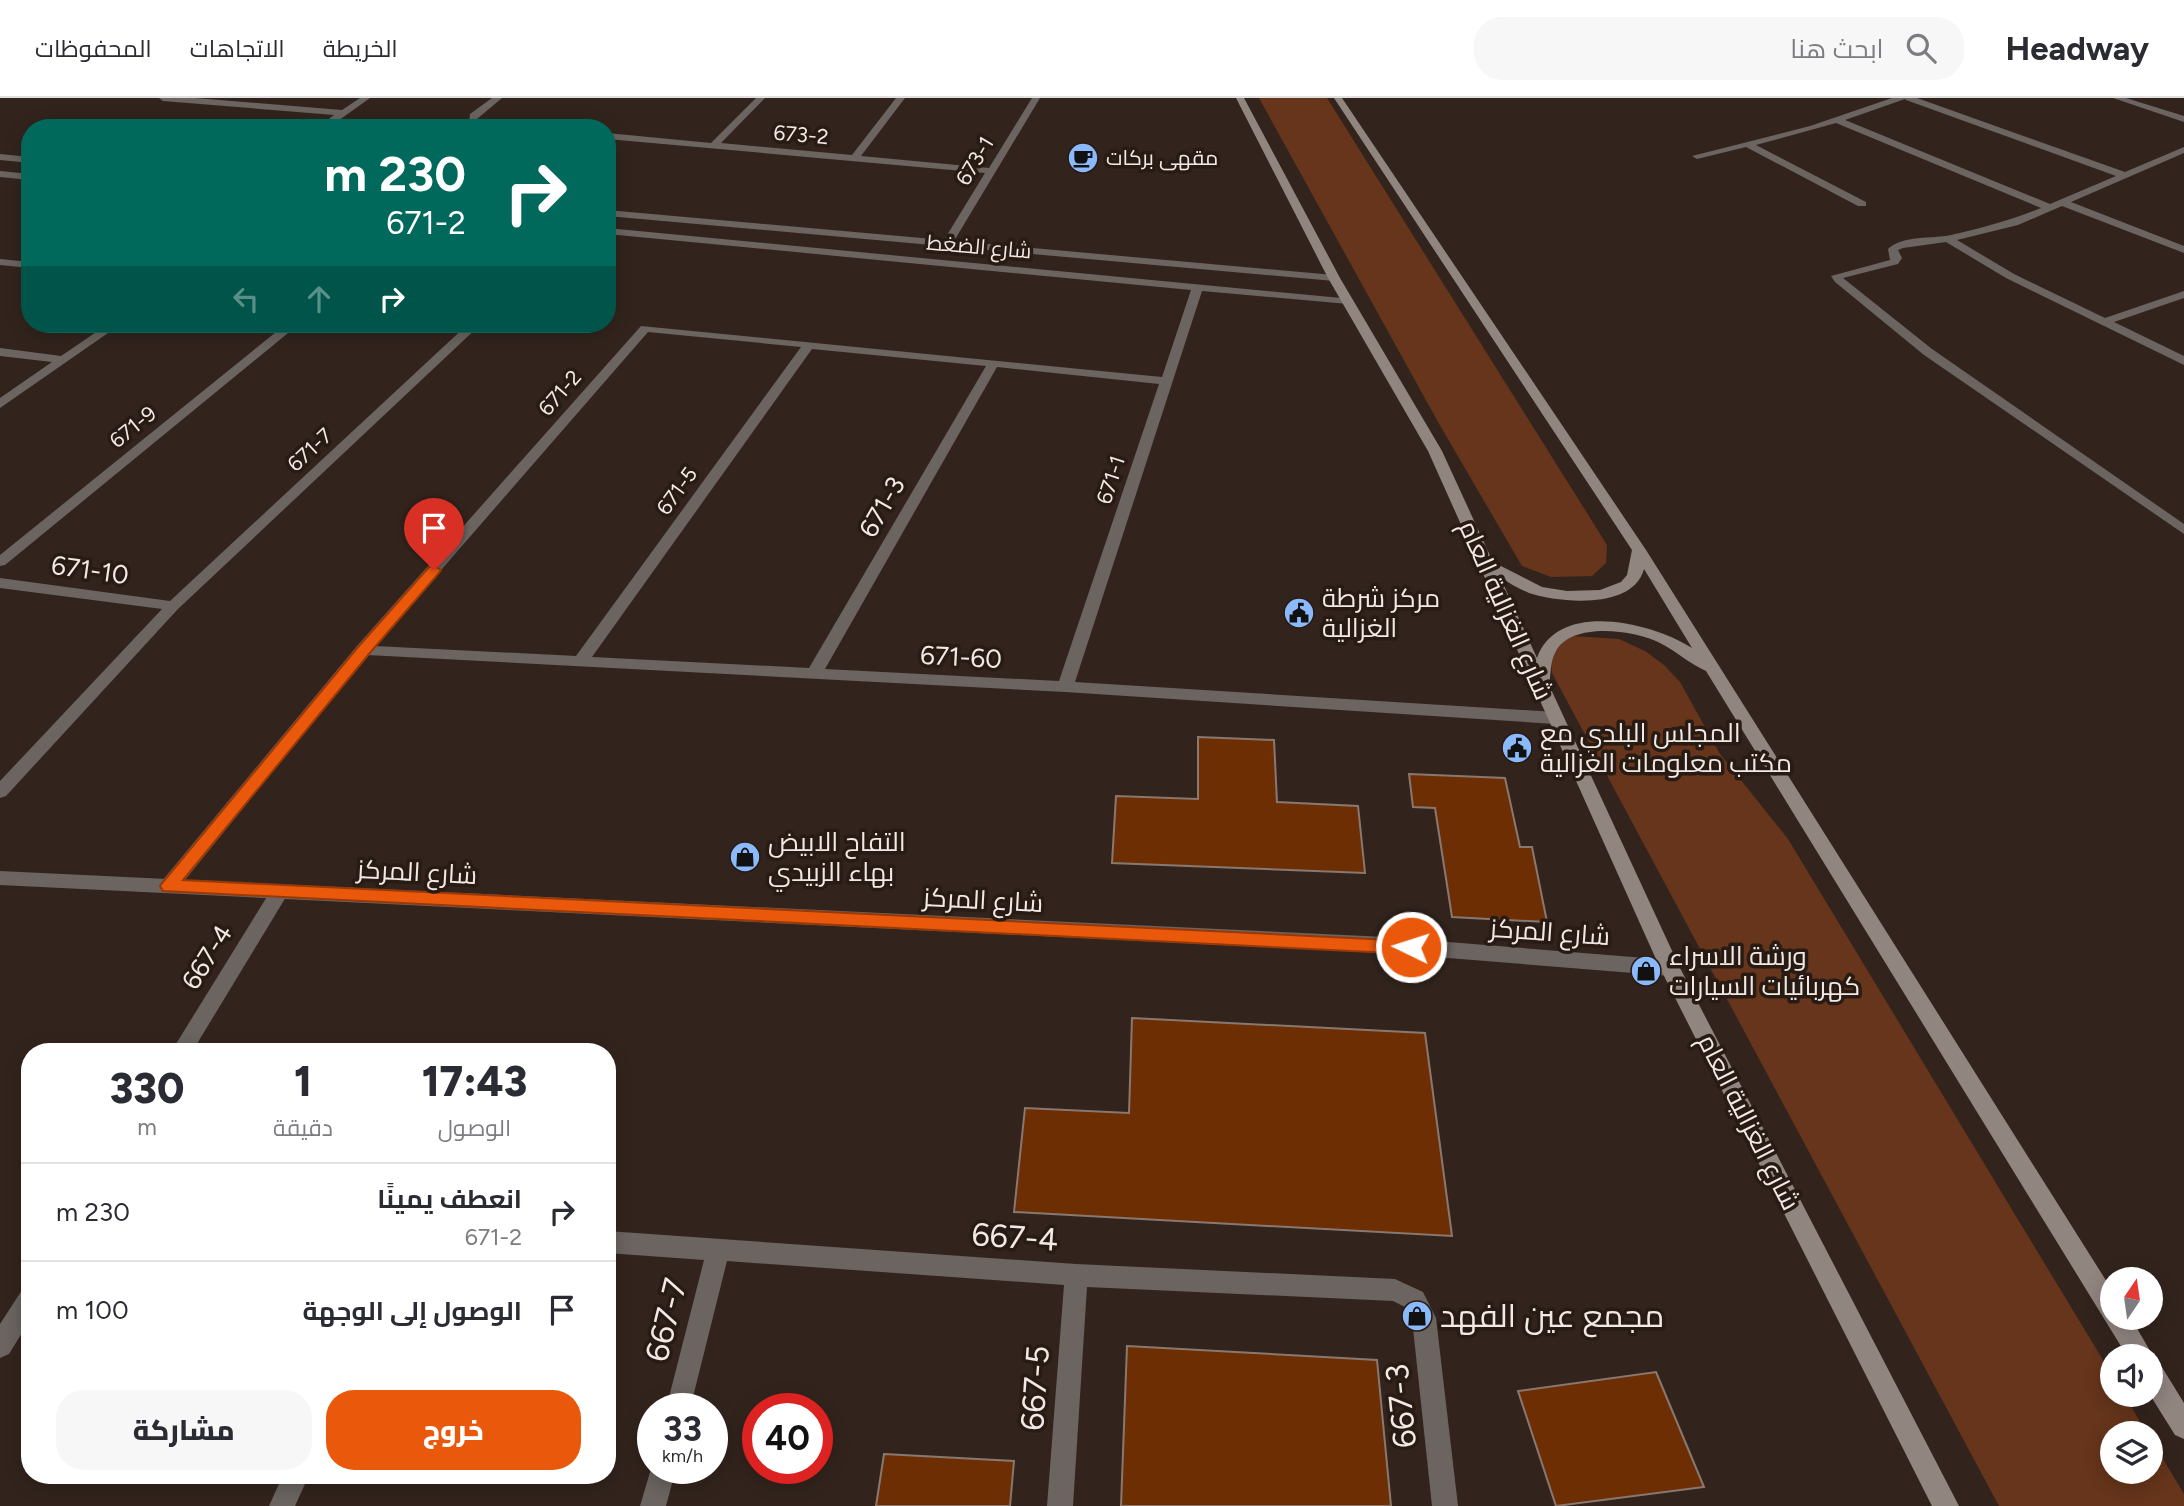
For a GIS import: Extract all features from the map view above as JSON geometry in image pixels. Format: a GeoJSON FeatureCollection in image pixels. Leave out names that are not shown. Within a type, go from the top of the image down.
{"type":"FeatureCollection","features":[{"type":"Feature","properties":{"kind":"main road","name":"شارع الغزالية العام"},"geometry":{"type":"LineString","coordinates":[[1240,98],[1334,278],[1434,451],[1670,968],[1945,1506]]}},
{"type":"Feature","properties":{"kind":"main road"},"geometry":{"type":"LineString","coordinates":[[1338,98],[1639,550],[2100,1292]]}},
{"type":"Feature","properties":{"kind":"main road"},"geometry":{"type":"LineString","coordinates":[[1485,564],[1499,568],[1529,588],[1552,594],[1597,595],[1625,586],[1634,576],[1639,550]]}},
{"type":"Feature","properties":{"kind":"main road"},"geometry":{"type":"LineString","coordinates":[[1541,688],[1548,649],[1557,639],[1576,630],[1606,626],[1656,635],[1717,674]]}},
{"type":"Feature","properties":{"kind":"main road"},"geometry":{"type":"LineString","coordinates":[[2163,1392],[2184,1426]]}},
{"type":"Feature","properties":{"kind":"street"},"geometry":{"type":"LineString","coordinates":[[163,98],[224,100],[343,113]]}},
{"type":"Feature","properties":{"kind":"street"},"geometry":{"type":"LineString","coordinates":[[334,119],[366,98]]}},
{"type":"Feature","properties":{"kind":"street"},"geometry":{"type":"LineString","coordinates":[[472,119],[498,98]]}},
{"type":"Feature","properties":{"kind":"street"},"geometry":{"type":"LineString","coordinates":[[713,146],[761,98]]}},
{"type":"Feature","properties":{"kind":"street"},"geometry":{"type":"LineString","coordinates":[[854,159],[901,98]]}},
{"type":"Feature","properties":{"kind":"street","name":"673-1"},"geometry":{"type":"LineString","coordinates":[[947,244],[1036,98]]}},
{"type":"Feature","properties":{"kind":"street"},"geometry":{"type":"LineString","coordinates":[[1697,156],[1836,120],[1901,98]]}},
{"type":"Feature","properties":{"kind":"street"},"geometry":{"type":"LineString","coordinates":[[1909,98],[2124,175]]}},
{"type":"Feature","properties":{"kind":"street"},"geometry":{"type":"LineString","coordinates":[[2117,98],[2184,119]]}},
{"type":"Feature","properties":{"kind":"street"},"geometry":{"type":"LineString","coordinates":[[1836,120],[2051,208]]}},
{"type":"Feature","properties":{"kind":"street","name":"673-2"},"geometry":{"type":"LineString","coordinates":[[616,137],[992,171]]}},
{"type":"Feature","properties":{"kind":"street"},"geometry":{"type":"LineString","coordinates":[[1748,144],[1862,204]]}},
{"type":"Feature","properties":{"kind":"street"},"geometry":{"type":"LineString","coordinates":[[2184,150],[2014,223],[1948,239],[1900,245],[1893,248],[1897,258],[1894,262],[1838,276],[1839,280],[1928,352],[2184,530]]}},
{"type":"Feature","properties":{"kind":"street"},"geometry":{"type":"LineString","coordinates":[[0,157],[21,159]]}},
{"type":"Feature","properties":{"kind":"street"},"geometry":{"type":"LineString","coordinates":[[0,174],[21,176]]}},
{"type":"Feature","properties":{"kind":"street"},"geometry":{"type":"LineString","coordinates":[[2064,203],[2184,250]]}},
{"type":"Feature","properties":{"kind":"street","name":"شارع الضغط"},"geometry":{"type":"LineString","coordinates":[[616,214],[1334,278]]}},
{"type":"Feature","properties":{"kind":"street"},"geometry":{"type":"LineString","coordinates":[[784,248],[798,231]]}},
{"type":"Feature","properties":{"kind":"street","name":"شارع الضغط"},"geometry":{"type":"LineString","coordinates":[[616,232],[1348,301]]}},
{"type":"Feature","properties":{"kind":"street"},"geometry":{"type":"LineString","coordinates":[[1948,239],[2010,276],[2184,361]]}},
{"type":"Feature","properties":{"kind":"street"},"geometry":{"type":"LineString","coordinates":[[0,262],[21,264]]}},
{"type":"Feature","properties":{"kind":"street","name":"671-1"},"geometry":{"type":"LineString","coordinates":[[1065,687],[1198,286]]}},
{"type":"Feature","properties":{"kind":"street"},"geometry":{"type":"LineString","coordinates":[[2104,322],[2184,294]]}},
{"type":"Feature","properties":{"kind":"street","name":"671-2"},"geometry":{"type":"LineString","coordinates":[[169,886],[363,650],[645,328],[1166,381]]}},
{"type":"Feature","properties":{"kind":"street"},"geometry":{"type":"LineString","coordinates":[[0,404],[102,333]]}},
{"type":"Feature","properties":{"kind":"street","name":"671-9"},"geometry":{"type":"LineString","coordinates":[[0,562],[282,333]]}},
{"type":"Feature","properties":{"kind":"street","name":"671-7"},"geometry":{"type":"LineString","coordinates":[[0,792],[173,606],[465,333]]}},
{"type":"Feature","properties":{"kind":"street","name":"671-5"},"geometry":{"type":"LineString","coordinates":[[580,662],[809,345]]}},
{"type":"Feature","properties":{"kind":"street"},"geometry":{"type":"LineString","coordinates":[[0,352],[63,360]]}},
{"type":"Feature","properties":{"kind":"street","name":"671-3"},"geometry":{"type":"LineString","coordinates":[[814,674],[993,364]]}},
{"type":"Feature","properties":{"kind":"street","name":"671-10"},"geometry":{"type":"LineString","coordinates":[[0,583],[173,606]]}},
{"type":"Feature","properties":{"kind":"street","name":"671-60"},"geometry":{"type":"LineString","coordinates":[[363,650],[1065,687],[1555,718]]}},
{"type":"Feature","properties":{"kind":"street","name":"شارع المركز"},"geometry":{"type":"LineString","coordinates":[[0,878],[1385,945],[1670,968]]}},
{"type":"Feature","properties":{"kind":"street","name":"667-4"},"geometry":{"type":"LineString","coordinates":[[187,1043],[280,892]]}},
{"type":"Feature","properties":{"kind":"street","name":"667-4"},"geometry":{"type":"LineString","coordinates":[[616,1242],[1076,1275],[1395,1290],[1415,1300]]}},
{"type":"Feature","properties":{"kind":"street","name":"667-7"},"geometry":{"type":"LineString","coordinates":[[682,1393],[719,1248]]}},
{"type":"Feature","properties":{"kind":"street","name":"667-5"},"geometry":{"type":"LineString","coordinates":[[1060,1506],[1076,1275]]}},
{"type":"Feature","properties":{"kind":"street","name":"667-3"},"geometry":{"type":"LineString","coordinates":[[1415,1300],[1424,1318],[1445,1506]]}},
{"type":"Feature","properties":{"kind":"street"},"geometry":{"type":"LineString","coordinates":[[0,1346],[21,1312]]}},
{"type":"Feature","properties":{"kind":"street"},"geometry":{"type":"LineString","coordinates":[[282,1506],[292,1484]]}},
{"type":"Feature","properties":{"kind":"street"},"geometry":{"type":"LineString","coordinates":[[653,1506],[659,1484]]}},
{"type":"Feature","properties":{"kind":"shaded area"},"geometry":{"type":"Polygon","coordinates":[[[1259,98],[1327,98],[1607,545],[1606,563],[1592,576],[1551,577],[1522,566],[1438,422],[1259,98]]]}},
{"type":"Feature","properties":{"kind":"shaded area"},"geometry":{"type":"Polygon","coordinates":[[[1573,636],[1619,639],[1645,651],[1664,665],[1680,682],[1720,754],[1788,839],[2100,1355],[2100,1407],[2131,1407],[2140,1421],[2100,1421],[2100,1484],[2163,1484],[2163,1459],[2184,1494],[2184,1506],[1999,1506],[1552,673],[1550,649],[1573,636]]]}},
{"type":"Feature","properties":{"kind":"building"},"geometry":{"type":"Polygon","coordinates":[[[1198,737],[1274,740],[1277,802],[1358,806],[1365,873],[1112,863],[1116,796],[1198,799],[1198,737]]]}},
{"type":"Feature","properties":{"kind":"building"},"geometry":{"type":"Polygon","coordinates":[[[1409,774],[1505,778],[1520,847],[1532,847],[1547,922],[1452,917],[1435,808],[1413,807],[1409,774]]]}},
{"type":"Feature","properties":{"kind":"building"},"geometry":{"type":"Polygon","coordinates":[[[1132,1018],[1425,1033],[1452,1236],[1014,1212],[1025,1108],[1129,1113],[1132,1018]]]}},
{"type":"Feature","properties":{"kind":"building"},"geometry":{"type":"Polygon","coordinates":[[[1127,1346],[1377,1360],[1391,1506],[1121,1506],[1127,1346]]]}},
{"type":"Feature","properties":{"kind":"building"},"geometry":{"type":"Polygon","coordinates":[[[1656,1372],[1704,1487],[1556,1506],[1518,1391],[1656,1372]]]}},
{"type":"Feature","properties":{"kind":"building"},"geometry":{"type":"Polygon","coordinates":[[[884,1454],[1014,1461],[1010,1506],[876,1506],[884,1454]]]}},
{"type":"Feature","properties":{"kind":"place","name":"مقهى بركات"},"geometry":{"type":"Point","coordinates":[1083,158]}},
{"type":"Feature","properties":{"kind":"place","name":"مركز شرطة الغزالية"},"geometry":{"type":"Point","coordinates":[1299,613]}},
{"type":"Feature","properties":{"kind":"place","name":"المجلس البلدي مع مكتب معلومات الغزالية"},"geometry":{"type":"Point","coordinates":[1517,748]}},
{"type":"Feature","properties":{"kind":"place","name":"التفاح الابيض بهاء الزبيدي"},"geometry":{"type":"Point","coordinates":[745,857]}},
{"type":"Feature","properties":{"kind":"place","name":"ورشة الاسراء كهربائيات السيارات"},"geometry":{"type":"Point","coordinates":[1646,971]}},
{"type":"Feature","properties":{"kind":"place","name":"مجمع عين الفهد"},"geometry":{"type":"Point","coordinates":[1417,1316]}},
{"type":"Feature","properties":{"kind":"route"},"geometry":{"type":"LineString","coordinates":[[434,570],[363,650],[169,886],[1411,947]]}}]}
